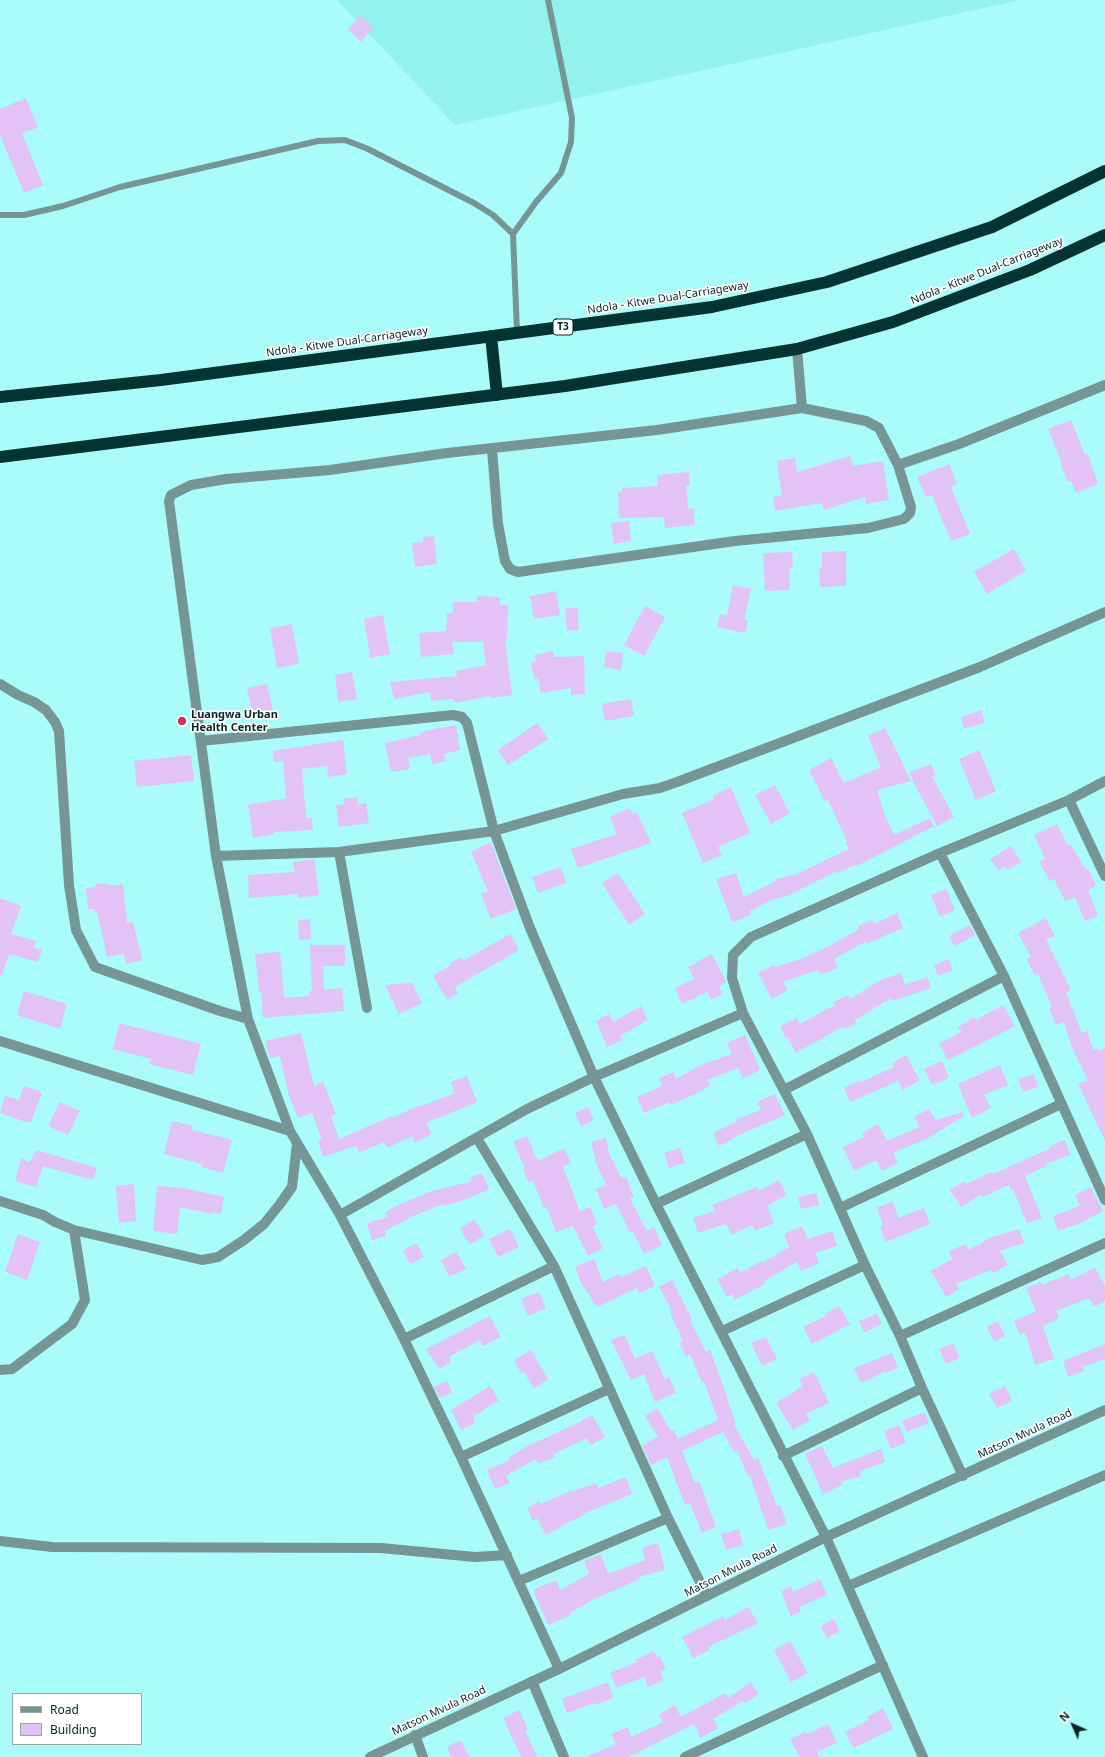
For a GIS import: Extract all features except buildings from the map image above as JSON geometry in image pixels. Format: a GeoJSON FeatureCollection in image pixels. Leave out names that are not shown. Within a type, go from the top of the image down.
{"type":"FeatureCollection","features":[{"type":"Feature","properties":{"kind":"highway","name":"Ndola - Kitwe Dual-Carriageway"},"geometry":{"type":"LineString","coordinates":[[0,397],[161,380],[712,307],[827,282],[992,227],[1105,171]]}},
{"type":"Feature","properties":{"kind":"highway","name":"Ndola - Kitwe Dual-Carriageway"},"geometry":{"type":"LineString","coordinates":[[0,457],[565,386],[796,349],[894,322],[1030,270],[1105,235]]}},
{"type":"Feature","properties":{"kind":"highway"},"geometry":{"type":"LineString","coordinates":[[491,336],[497,395]]}},
{"type":"Feature","properties":{"kind":"street"},"geometry":{"type":"LineString","coordinates":[[796,349],[802,408]]}},
{"type":"Feature","properties":{"kind":"street"},"geometry":{"type":"LineString","coordinates":[[898,464],[959,444],[1105,385]]}},
{"type":"Feature","properties":{"kind":"street"},"geometry":{"type":"LineString","coordinates":[[492,449],[498,524],[505,561],[510,569],[518,572],[742,540],[868,528],[904,519],[910,513],[911,507],[898,464],[879,428],[873,423],[802,408],[657,430],[439,454],[330,470],[226,479],[191,485],[171,495],[169,501],[216,856],[248,1019],[290,1131],[340,1215],[404,1339],[461,1457],[559,1669]]}},
{"type":"Feature","properties":{"kind":"street"},"geometry":{"type":"LineString","coordinates":[[216,856],[339,852],[494,831],[622,794],[660,788],[980,667],[1105,612]]}},
{"type":"Feature","properties":{"kind":"street"},"geometry":{"type":"LineString","coordinates":[[0,684],[46,710],[55,722],[59,731],[69,885],[76,930],[96,968],[220,1011],[248,1019]]}},
{"type":"Feature","properties":{"kind":"street"},"geometry":{"type":"LineString","coordinates":[[201,741],[453,715],[462,717],[467,723],[494,831],[530,928],[594,1077],[783,1456],[826,1537],[923,1757]]}},
{"type":"Feature","properties":{"kind":"street"},"geometry":{"type":"LineString","coordinates":[[963,1476],[922,1388],[900,1336],[865,1265],[807,1134],[743,1013],[732,978],[733,955],[751,937],[940,853],[1069,800],[1105,782]]}},
{"type":"Feature","properties":{"kind":"street"},"geometry":{"type":"LineString","coordinates":[[1069,800],[1105,876]]}},
{"type":"Feature","properties":{"kind":"street"},"geometry":{"type":"LineString","coordinates":[[339,852],[367,1008]]}},
{"type":"Feature","properties":{"kind":"street"},"geometry":{"type":"LineString","coordinates":[[940,853],[1004,976],[1105,1200]]}},
{"type":"Feature","properties":{"kind":"street"},"geometry":{"type":"LineString","coordinates":[[784,1090],[1004,976]]}},
{"type":"Feature","properties":{"kind":"street"},"geometry":{"type":"LineString","coordinates":[[340,1215],[527,1109],[594,1077],[743,1013]]}},
{"type":"Feature","properties":{"kind":"street"},"geometry":{"type":"LineString","coordinates":[[0,1041],[290,1131]]}},
{"type":"Feature","properties":{"kind":"street"},"geometry":{"type":"LineString","coordinates":[[840,1208],[1061,1104]]}},
{"type":"Feature","properties":{"kind":"street"},"geometry":{"type":"LineString","coordinates":[[656,1204],[807,1134]]}},
{"type":"Feature","properties":{"kind":"street"},"geometry":{"type":"LineString","coordinates":[[477,1138],[554,1266],[668,1518],[707,1596]]}},
{"type":"Feature","properties":{"kind":"street"},"geometry":{"type":"LineString","coordinates":[[0,1201],[43,1215],[74,1230],[202,1260],[218,1257],[244,1240],[264,1224],[292,1187],[297,1144]]}},
{"type":"Feature","properties":{"kind":"street"},"geometry":{"type":"LineString","coordinates":[[0,1370],[12,1369],[72,1324],[85,1300],[74,1230]]}},
{"type":"Feature","properties":{"kind":"street"},"geometry":{"type":"LineString","coordinates":[[900,1336],[1105,1244]]}},
{"type":"Feature","properties":{"kind":"street"},"geometry":{"type":"LineString","coordinates":[[722,1331],[865,1265]]}},
{"type":"Feature","properties":{"kind":"street"},"geometry":{"type":"LineString","coordinates":[[404,1339],[554,1266]]}},
{"type":"Feature","properties":{"kind":"street"},"geometry":{"type":"LineString","coordinates":[[783,1456],[922,1388]]}},
{"type":"Feature","properties":{"kind":"street"},"geometry":{"type":"LineString","coordinates":[[461,1457],[609,1389]]}},
{"type":"Feature","properties":{"kind":"street","name":"Matson Mvula Road"},"geometry":{"type":"LineString","coordinates":[[370,1757],[559,1669],[826,1537],[963,1476],[1105,1410]]}},
{"type":"Feature","properties":{"kind":"street"},"geometry":{"type":"LineString","coordinates":[[848,1586],[1105,1475]]}},
{"type":"Feature","properties":{"kind":"street"},"geometry":{"type":"LineString","coordinates":[[519,1581],[668,1518]]}},
{"type":"Feature","properties":{"kind":"street"},"geometry":{"type":"LineString","coordinates":[[0,1541],[52,1547],[381,1548],[475,1557],[507,1555]]}},
{"type":"Feature","properties":{"kind":"street"},"geometry":{"type":"LineString","coordinates":[[685,1757],[883,1665]]}},
{"type":"Feature","properties":{"kind":"street"},"geometry":{"type":"LineString","coordinates":[[532,1681],[564,1757]]}},
{"type":"Feature","properties":{"kind":"street"},"geometry":{"type":"LineString","coordinates":[[415,1735],[423,1757]]}},
{"type":"Feature","properties":{"kind":"lane"},"geometry":{"type":"LineString","coordinates":[[517,332],[513,234],[536,202],[561,173],[571,142],[572,118],[548,0]]}},
{"type":"Feature","properties":{"kind":"lane"},"geometry":{"type":"LineString","coordinates":[[0,215],[24,215],[63,206],[120,188],[318,141],[346,140],[368,149],[474,203],[493,215],[513,234]]}},
{"type":"Feature","properties":{"kind":"shaded area"},"geometry":{"type":"Polygon","coordinates":[[[337,0],[1020,0],[455,125],[337,0]]]}},
{"type":"Feature","properties":{"kind":"place","name":"Luangwa Urban Health Center"},"geometry":{"type":"Point","coordinates":[182,721]}}]}
